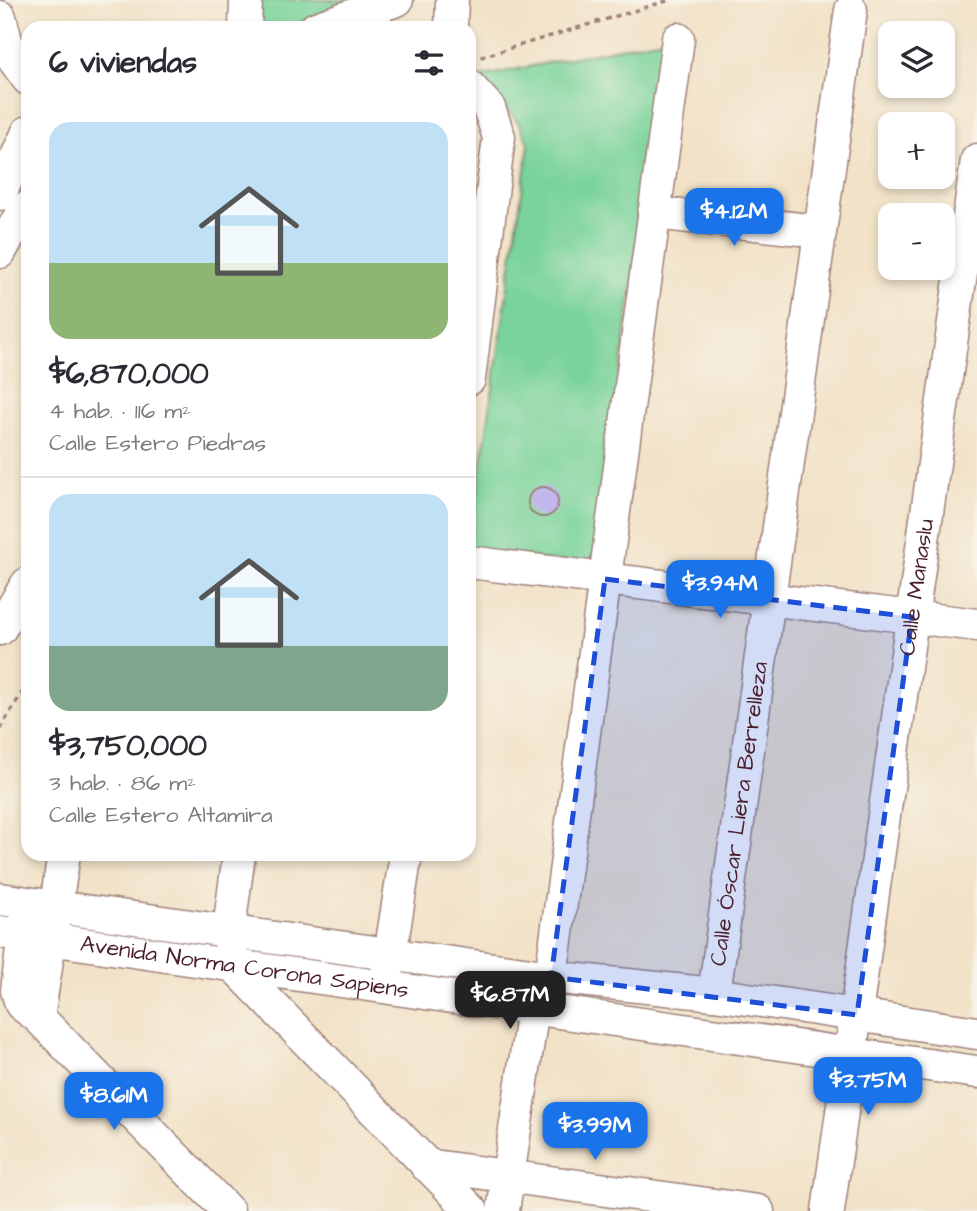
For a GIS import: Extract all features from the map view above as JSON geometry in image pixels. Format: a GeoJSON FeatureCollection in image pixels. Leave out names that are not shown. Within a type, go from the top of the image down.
{"type":"FeatureCollection","features":[{"type":"Feature","properties":{"kind":"street"},"geometry":{"type":"LineString","coordinates":[[245,21],[246,0]]}},
{"type":"Feature","properties":{"kind":"street"},"geometry":{"type":"LineString","coordinates":[[336,21],[397,0]]}},
{"type":"Feature","properties":{"kind":"street"},"geometry":{"type":"LineString","coordinates":[[451,21],[452,0]]}},
{"type":"Feature","properties":{"kind":"street","name":"Calle Óscar Liera Berrelleza"},"geometry":{"type":"LineString","coordinates":[[714,994],[818,231],[851,10]]}},
{"type":"Feature","properties":{"kind":"street"},"geometry":{"type":"LineString","coordinates":[[0,17],[9,53],[21,69]]}},
{"type":"Feature","properties":{"kind":"street"},"geometry":{"type":"LineString","coordinates":[[503,1211],[533,1008],[551,977],[678,39]]}},
{"type":"Feature","properties":{"kind":"street"},"geometry":{"type":"LineString","coordinates":[[476,94],[489,108],[499,137],[476,323]]}},
{"type":"Feature","properties":{"kind":"street","name":"Calle Manaslu"},"geometry":{"type":"LineString","coordinates":[[828,1211],[912,617],[972,230],[977,160]]}},
{"type":"Feature","properties":{"kind":"street"},"geometry":{"type":"LineString","coordinates":[[0,252],[21,165]]}},
{"type":"Feature","properties":{"kind":"street"},"geometry":{"type":"LineString","coordinates":[[654,213],[818,231]]}},
{"type":"Feature","properties":{"kind":"street"},"geometry":{"type":"LineString","coordinates":[[476,563],[977,625]]}},
{"type":"Feature","properties":{"kind":"street"},"geometry":{"type":"LineString","coordinates":[[0,629],[21,594]]}},
{"type":"Feature","properties":{"kind":"street"},"geometry":{"type":"LineString","coordinates":[[59,861],[28,903],[24,935],[38,1017],[228,1211]]}},
{"type":"Feature","properties":{"kind":"street"},"geometry":{"type":"LineString","coordinates":[[238,861],[229,929],[233,965],[472,1211]]}},
{"type":"Feature","properties":{"kind":"street"},"geometry":{"type":"LineString","coordinates":[[384,987],[392,953],[405,861]]}},
{"type":"Feature","properties":{"kind":"street","name":"Avenida Norma Corona Sapiens"},"geometry":{"type":"LineString","coordinates":[[28,903],[229,929],[551,977],[714,994],[977,1033]]}},
{"type":"Feature","properties":{"kind":"street","name":"Avenida Norma Corona Sapiens"},"geometry":{"type":"LineString","coordinates":[[24,935],[977,1072]]}},
{"type":"Feature","properties":{"kind":"street"},"geometry":{"type":"LineString","coordinates":[[426,1165],[509,1176],[662,1204],[758,1211]]}},
{"type":"Feature","properties":{"kind":"path"},"geometry":{"type":"LineString","coordinates":[[476,59],[670,0]]}},
{"type":"Feature","properties":{"kind":"path"},"geometry":{"type":"LineString","coordinates":[[0,729],[21,694]]}},
{"type":"Feature","properties":{"kind":"highlighted area"},"geometry":{"type":"Polygon","coordinates":[[[605,579],[912,617],[857,1015],[551,977],[605,579]]]}},
{"type":"Feature","properties":{"kind":"green space"},"geometry":{"type":"Polygon","coordinates":[[[245,0],[367,0],[304,21],[244,21],[245,0]]]}},
{"type":"Feature","properties":{"kind":"green space"},"geometry":{"type":"Polygon","coordinates":[[[666,38],[594,566],[476,551],[476,503],[529,144],[518,122],[480,77],[666,38]]]}},
{"type":"Feature","properties":{"kind":"building"},"geometry":{"type":"Polygon","coordinates":[[[543,487],[554,491],[558,502],[554,513],[543,517],[532,513],[528,502],[532,491],[543,487]]]}}]}
